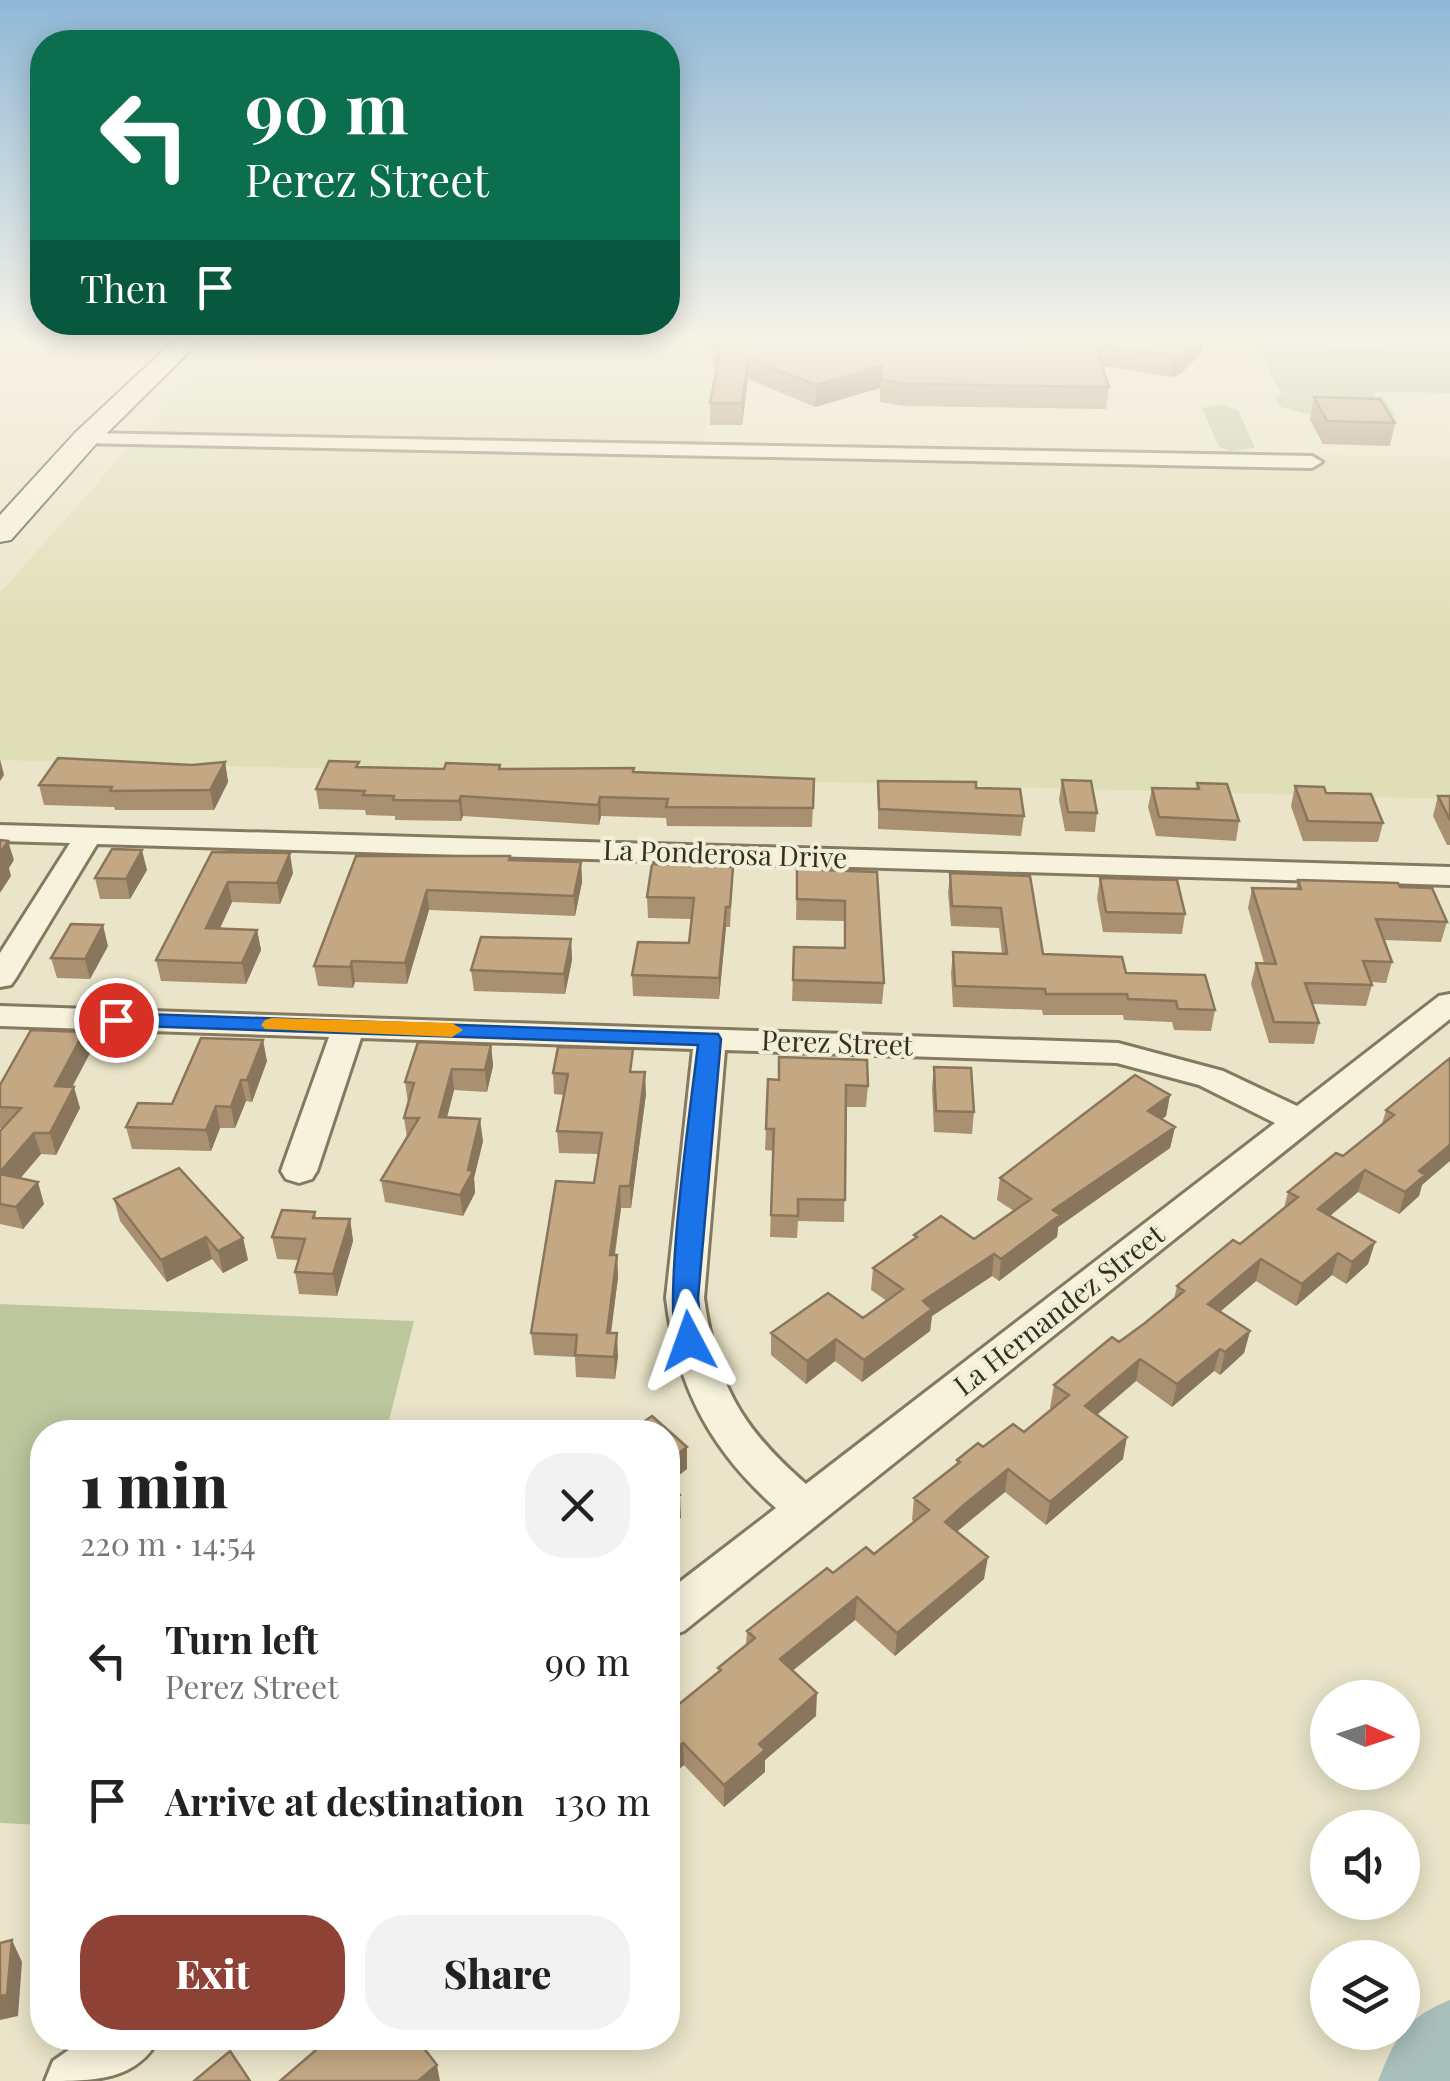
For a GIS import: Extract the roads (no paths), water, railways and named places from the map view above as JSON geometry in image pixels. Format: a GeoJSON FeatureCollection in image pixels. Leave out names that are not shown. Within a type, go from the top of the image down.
{"type":"FeatureCollection","features":[{"type":"Feature","properties":{"kind":"main road"},"geometry":{"type":"LineString","coordinates":[[0,533],[89,434]]}},
{"type":"Feature","properties":{"kind":"street"},"geometry":{"type":"LineString","coordinates":[[85,438],[1312,462]]}},
{"type":"Feature","properties":{"kind":"street","name":"La Ponderosa Drive"},"geometry":{"type":"LineString","coordinates":[[0,833],[1450,876]]}},
{"type":"Feature","properties":{"kind":"street"},"geometry":{"type":"LineString","coordinates":[[0,978],[90,835]]}},
{"type":"Feature","properties":{"kind":"street","name":"La Hernandez Street"},"geometry":{"type":"LineString","coordinates":[[680,1608],[1450,1003]]}},
{"type":"Feature","properties":{"kind":"street","name":"Perez Street"},"geometry":{"type":"LineString","coordinates":[[0,1016],[1118,1053],[1211,1078],[1300,1121]]}},
{"type":"Feature","properties":{"kind":"street"},"geometry":{"type":"LineString","coordinates":[[299,1171],[349,1027]]}},
{"type":"Feature","properties":{"kind":"street"},"geometry":{"type":"LineString","coordinates":[[710,1039],[685,1298],[689,1341],[701,1386],[726,1428],[759,1470],[806,1509]]}},
{"type":"Feature","properties":{"kind":"street"},"geometry":{"type":"LineString","coordinates":[[74,2081],[116,2050]]}},
{"type":"Feature","properties":{"kind":"waterway"},"geometry":{"type":"LineString","coordinates":[[1425,2081],[1450,2047]]}}]}
